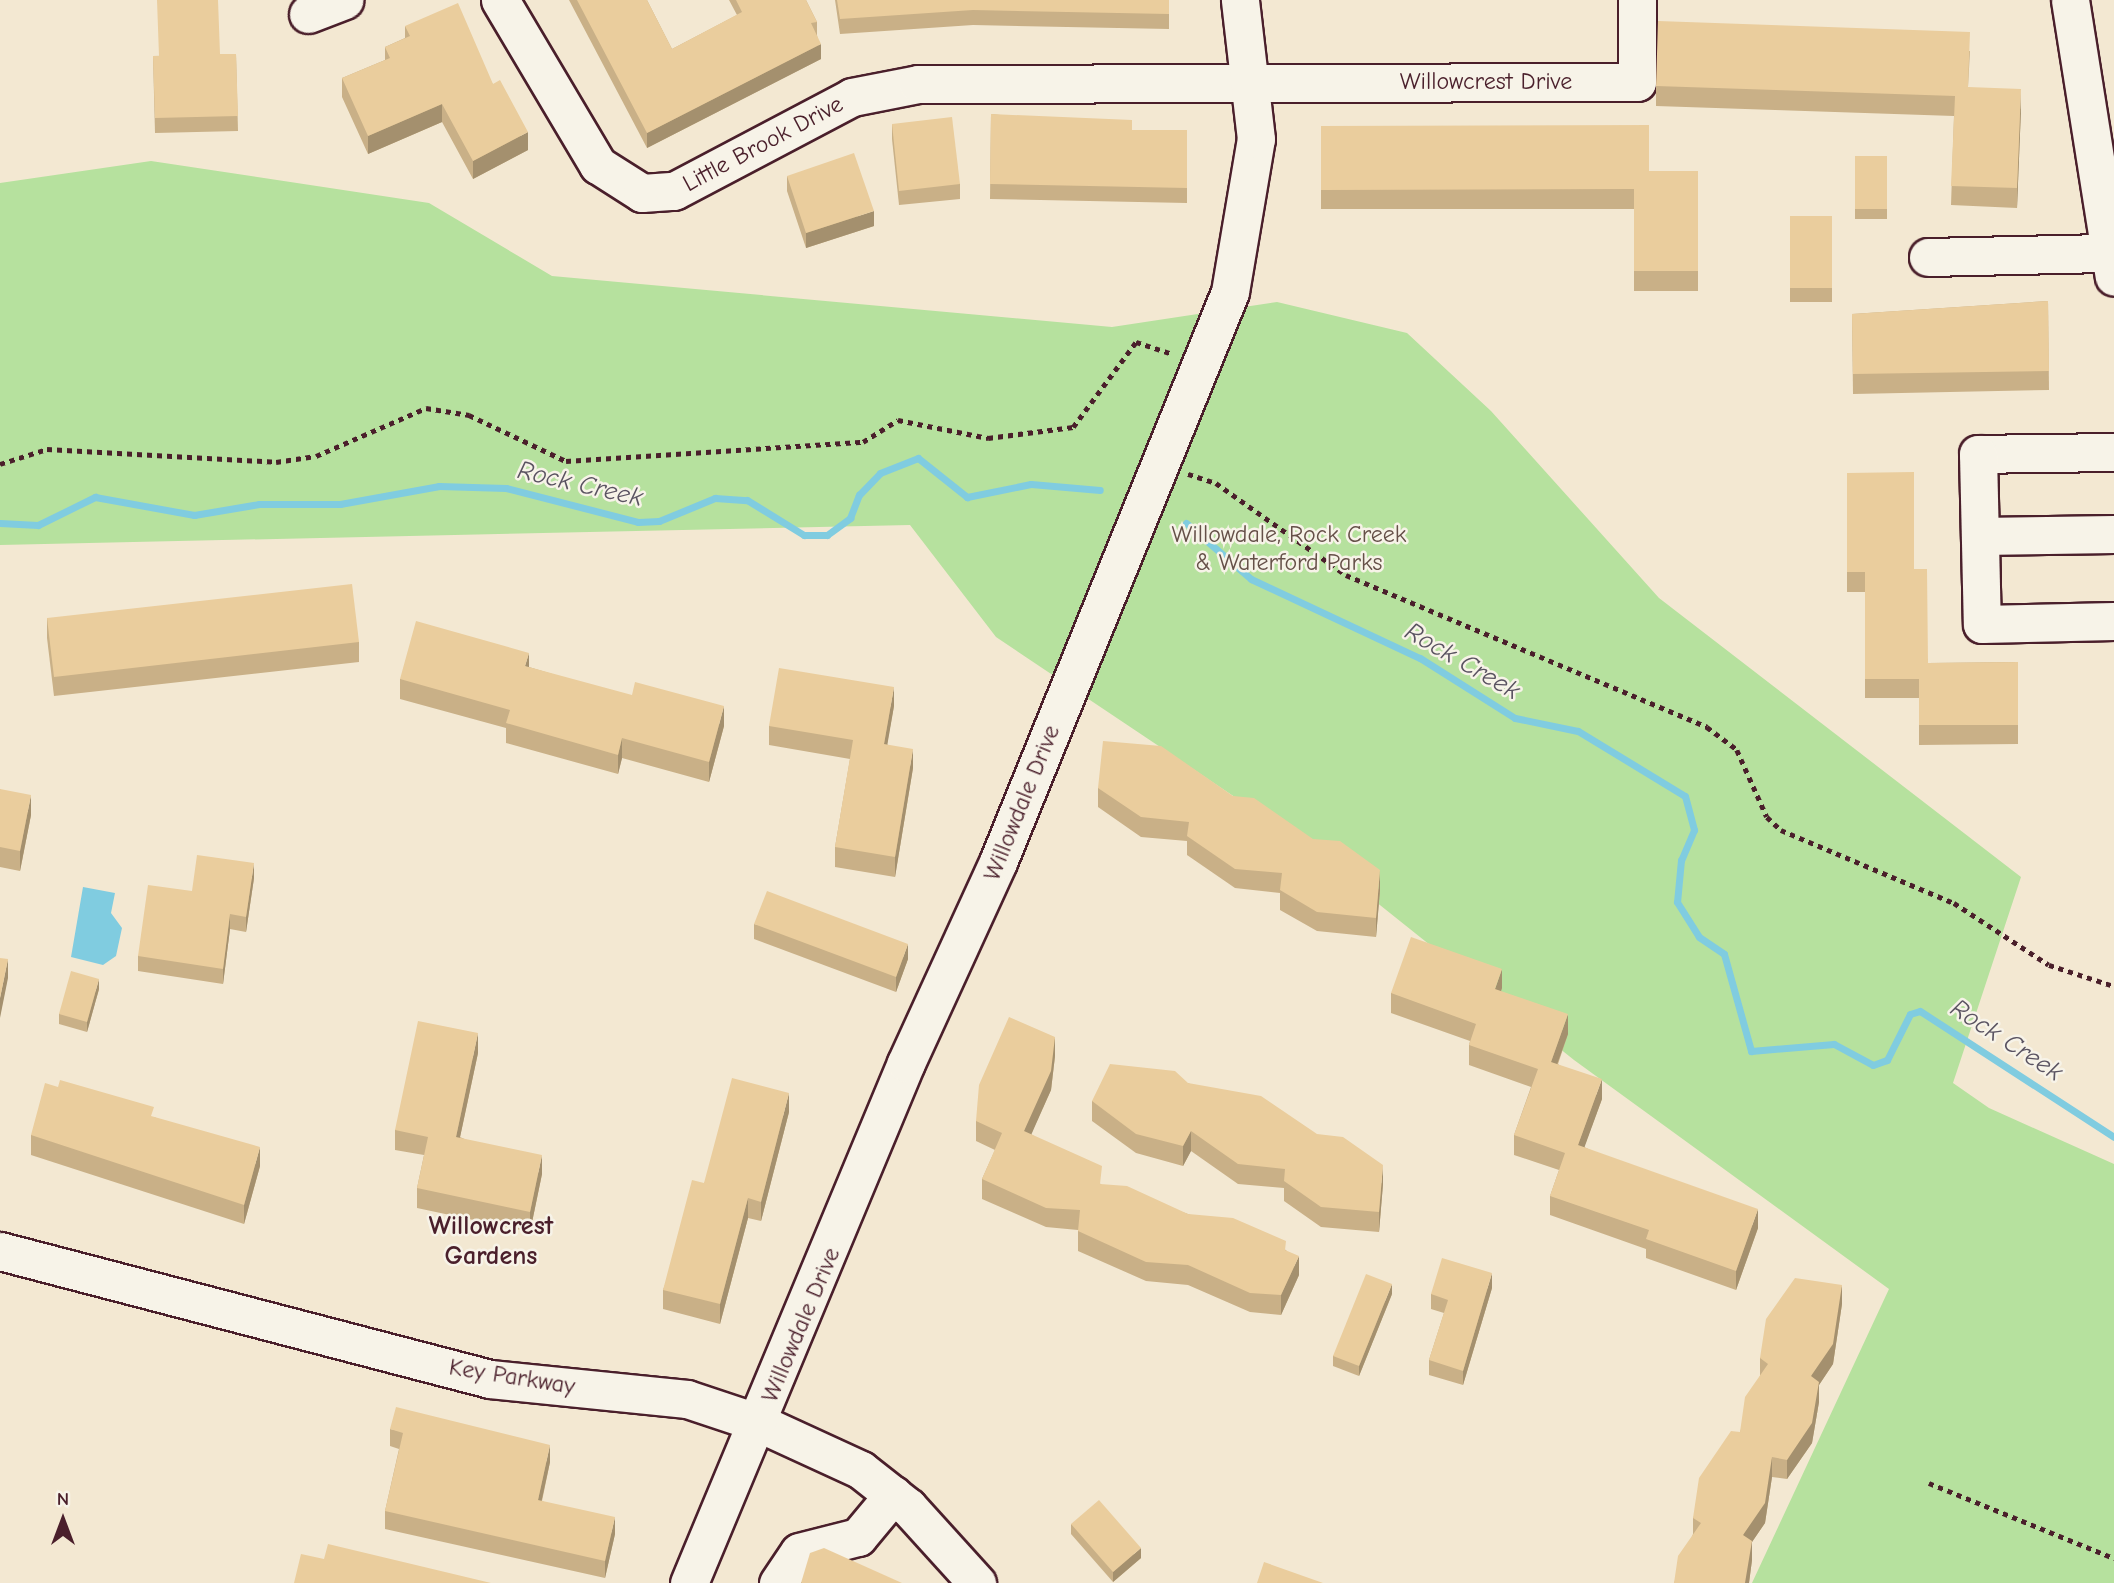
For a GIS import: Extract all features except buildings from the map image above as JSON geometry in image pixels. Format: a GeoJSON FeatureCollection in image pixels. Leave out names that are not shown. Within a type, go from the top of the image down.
{"type":"FeatureCollection","features":[{"type":"Feature","properties":{"kind":"street"},"geometry":{"type":"LineString","coordinates":[[308,14],[344,0]]}},
{"type":"Feature","properties":{"kind":"street","name":"Little Brook Drive"},"geometry":{"type":"LineString","coordinates":[[500,0],[598,165],[642,193],[674,191],[852,97],[918,84],[1253,80]]}},
{"type":"Feature","properties":{"kind":"street","name":"Willowdale Drive"},"geometry":{"type":"LineString","coordinates":[[689,1583],[759,1423],[1230,292],[1252,196],[1253,80],[1240,0]]}},
{"type":"Feature","properties":{"kind":"street","name":"Willowcrest Drive"},"geometry":{"type":"LineString","coordinates":[[1253,80],[1637,82],[1637,0]]}},
{"type":"Feature","properties":{"kind":"street"},"geometry":{"type":"LineString","coordinates":[[1928,257],[2112,265],[2070,0]]}},
{"type":"Feature","properties":{"kind":"street"},"geometry":{"type":"LineString","coordinates":[[2114,452],[1978,454],[1982,624],[2114,621]]}},
{"type":"Feature","properties":{"kind":"street"},"geometry":{"type":"LineString","coordinates":[[1980,536],[2114,534]]}},
{"type":"Feature","properties":{"kind":"street","name":"Key Parkway"},"geometry":{"type":"LineString","coordinates":[[0,1251],[490,1379],[687,1399],[759,1423],[861,1470],[893,1495],[977,1583]]}},
{"type":"Feature","properties":{"kind":"street"},"geometry":{"type":"LineString","coordinates":[[778,1583],[788,1560],[858,1537],[893,1495]]}},
{"type":"Feature","properties":{"kind":"path"},"geometry":{"type":"LineString","coordinates":[[0,464],[47,449],[276,462],[316,456],[426,408],[469,415],[566,461],[863,442],[898,419],[988,438],[1073,427],[1136,342],[1201,362]]}},
{"type":"Feature","properties":{"kind":"path"},"geometry":{"type":"LineString","coordinates":[[1159,464],[1216,484],[1346,575],[1707,727],[1737,750],[1767,817],[1781,830],[1954,903],[2049,965],[2114,986]]}},
{"type":"Feature","properties":{"kind":"path"},"geometry":{"type":"LineString","coordinates":[[1929,1483],[2114,1558]]}},
{"type":"Feature","properties":{"kind":"green space","name":"Willowdale, Rock Creek & Waterford Parks"},"geometry":{"type":"Polygon","coordinates":[[[151,161],[429,203],[552,276],[1112,327],[1277,302],[1407,333],[1491,411],[1659,598],[2021,877],[1953,1083],[1989,1108],[2114,1164],[2114,1583],[1752,1583],[1889,1289],[1574,1060],[1296,838],[996,637],[910,525],[0,545],[0,183],[151,161]]]}},
{"type":"Feature","properties":{"kind":"water"},"geometry":{"type":"Polygon","coordinates":[[[83,887],[115,893],[111,913],[122,928],[116,956],[103,965],[71,957],[83,887]]]}},
{"type":"Feature","properties":{"kind":"waterway","name":"Rock Creek"},"geometry":{"type":"LineString","coordinates":[[0,523],[38,525],[95,497],[194,515],[259,504],[340,504],[439,486],[506,488],[638,522],[659,521],[715,498],[747,500],[804,535],[827,535],[850,518],[859,495],[880,473],[918,458],[967,497],[1031,484],[1100,490]]}},
{"type":"Feature","properties":{"kind":"waterway","name":"Rock Creek"},"geometry":{"type":"LineString","coordinates":[[1186,523],[1251,579],[1420,658],[1515,718],[1578,731],[1685,796],[1694,830],[1681,860],[1677,902],[1699,937],[1724,954],[1751,1051],[1834,1044],[1873,1065],[1887,1060],[1910,1014],[1920,1011],[2114,1137]]}},
{"type":"Feature","properties":{"kind":"district","name":"Willowcrest Gardens"},"geometry":{"type":"Point","coordinates":[491,1242]}}]}
